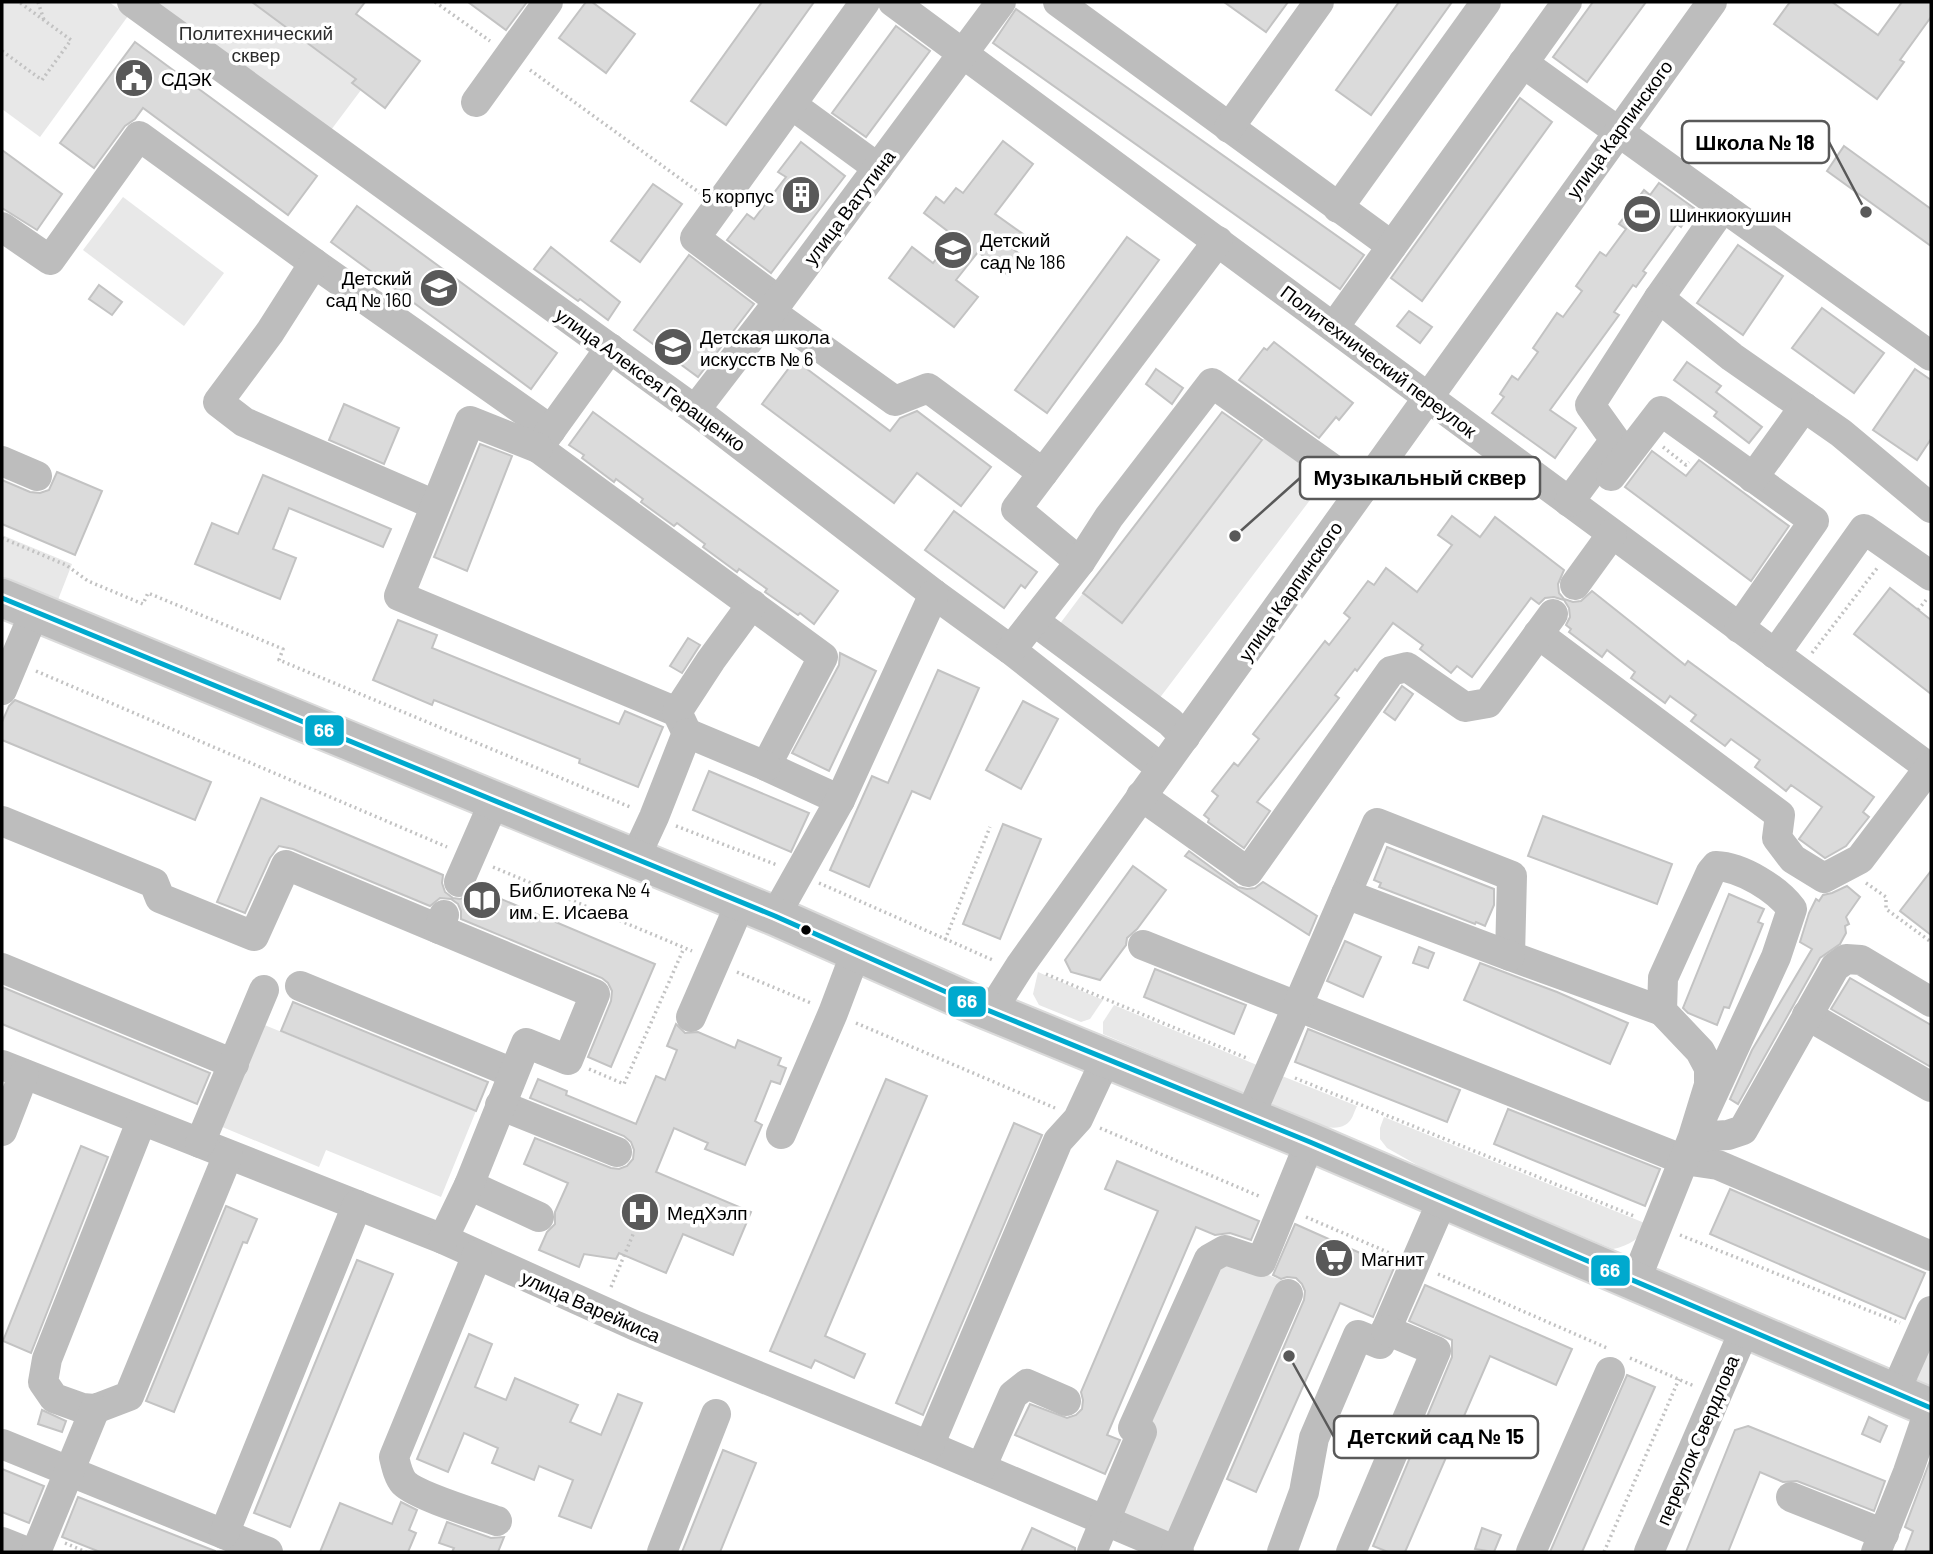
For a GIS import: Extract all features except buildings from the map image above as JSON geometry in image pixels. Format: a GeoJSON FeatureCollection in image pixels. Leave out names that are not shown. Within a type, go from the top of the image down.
{"type":"FeatureCollection","features":[{"type":"Feature","properties":{"kind":"main road"},"geometry":{"type":"LineString","coordinates":[[18,605],[758,909],[1931,1408]]}},
{"type":"Feature","properties":{"kind":"street"},"geometry":{"type":"LineString","coordinates":[[476,102],[548,2]]}},
{"type":"Feature","properties":{"kind":"street"},"geometry":{"type":"LineString","coordinates":[[865,2],[695,238],[775,306],[895,401],[928,388],[1043,473]]}},
{"type":"Feature","properties":{"kind":"street","name":"Политехнический переулок"},"geometry":{"type":"LineString","coordinates":[[893,2],[1930,769]]}},
{"type":"Feature","properties":{"kind":"street","name":"улица Ватутина"},"geometry":{"type":"LineString","coordinates":[[695,410],[1001,2]]}},
{"type":"Feature","properties":{"kind":"street"},"geometry":{"type":"LineString","coordinates":[[1058,2],[1392,246]]}},
{"type":"Feature","properties":{"kind":"street"},"geometry":{"type":"LineString","coordinates":[[1229,128],[1319,2]]}},
{"type":"Feature","properties":{"kind":"street"},"geometry":{"type":"LineString","coordinates":[[1338,208],[1486,2]]}},
{"type":"Feature","properties":{"kind":"street"},"geometry":{"type":"LineString","coordinates":[[1334,327],[1567,2]]}},
{"type":"Feature","properties":{"kind":"street","name":"улица Карпинского"},"geometry":{"type":"LineString","coordinates":[[992,1010],[1020,966],[1161,768],[1712,2]]}},
{"type":"Feature","properties":{"kind":"street","name":"улица Алексея Геращенко"},"geometry":{"type":"LineString","coordinates":[[147,6],[695,410],[934,594],[1012,650],[1161,768]]}},
{"type":"Feature","properties":{"kind":"street"},"geometry":{"type":"LineString","coordinates":[[1523,64],[1931,356]]}},
{"type":"Feature","properties":{"kind":"street"},"geometry":{"type":"LineString","coordinates":[[792,105],[878,168]]}},
{"type":"Feature","properties":{"kind":"street"},"geometry":{"type":"LineString","coordinates":[[2,227],[50,260],[139,136],[314,263],[545,439],[752,604],[823,657],[766,766]]}},
{"type":"Feature","properties":{"kind":"street"},"geometry":{"type":"LineString","coordinates":[[1576,507],[1615,440],[1590,405],[1659,298],[1723,207]]}},
{"type":"Feature","properties":{"kind":"street"},"geometry":{"type":"LineString","coordinates":[[1080,562],[1016,509],[1218,241]]}},
{"type":"Feature","properties":{"kind":"street"},"geometry":{"type":"LineString","coordinates":[[314,263],[270,332],[218,402],[244,422],[435,505]]}},
{"type":"Feature","properties":{"kind":"street"},"geometry":{"type":"LineString","coordinates":[[1659,298],[1732,357],[1841,433],[1931,508]]}},
{"type":"Feature","properties":{"kind":"street"},"geometry":{"type":"LineString","coordinates":[[545,439],[610,348]]}},
{"type":"Feature","properties":{"kind":"street"},"geometry":{"type":"LineString","coordinates":[[1012,650],[1080,562],[1109,517],[1212,383],[1337,472],[1360,492]]}},
{"type":"Feature","properties":{"kind":"street"},"geometry":{"type":"LineString","coordinates":[[1754,478],[1804,407]]}},
{"type":"Feature","properties":{"kind":"street"},"geometry":{"type":"LineString","coordinates":[[1576,507],[1661,411],[1814,521],[1739,628]]}},
{"type":"Feature","properties":{"kind":"street"},"geometry":{"type":"LineString","coordinates":[[545,439],[470,421],[398,596],[682,723],[840,800]]}},
{"type":"Feature","properties":{"kind":"street"},"geometry":{"type":"LineString","coordinates":[[2,461],[37,476]]}},
{"type":"Feature","properties":{"kind":"street"},"geometry":{"type":"LineString","coordinates":[[1786,662],[1864,529],[1931,576]]}},
{"type":"Feature","properties":{"kind":"street"},"geometry":{"type":"LineString","coordinates":[[1575,585],[1612,534]]}},
{"type":"Feature","properties":{"kind":"street"},"geometry":{"type":"LineString","coordinates":[[691,1017],[714,962],[758,909],[798,874],[840,800],[934,594]]}},
{"type":"Feature","properties":{"kind":"street"},"geometry":{"type":"LineString","coordinates":[[634,860],[654,817],[682,723],[710,660],[752,604]]}},
{"type":"Feature","properties":{"kind":"street"},"geometry":{"type":"LineString","coordinates":[[2,690],[14,662],[18,605]]}},
{"type":"Feature","properties":{"kind":"street"},"geometry":{"type":"LineString","coordinates":[[1034,621],[1170,722],[1185,737]]}},
{"type":"Feature","properties":{"kind":"street"},"geometry":{"type":"LineString","coordinates":[[1142,796],[1248,872],[1391,671],[1407,667],[1465,707],[1488,703],[1545,624],[1780,815],[1777,838],[1793,859],[1829,875]]}},
{"type":"Feature","properties":{"kind":"street"},"geometry":{"type":"LineString","coordinates":[[1784,900],[1860,859],[1930,769]]}},
{"type":"Feature","properties":{"kind":"street"},"geometry":{"type":"LineString","coordinates":[[465,869],[494,802]]}},
{"type":"Feature","properties":{"kind":"street"},"geometry":{"type":"LineString","coordinates":[[2,821],[154,883],[160,898],[254,936],[286,865],[442,922],[595,994],[568,1060],[526,1043],[469,1185],[443,1239]]}},
{"type":"Feature","properties":{"kind":"street"},"geometry":{"type":"LineString","coordinates":[[1250,1118],[1377,823],[1512,876],[1510,956]]}},
{"type":"Feature","properties":{"kind":"street"},"geometry":{"type":"LineString","coordinates":[[1662,1011],[1663,978],[1716,866],[1725,867],[1784,900]]}},
{"type":"Feature","properties":{"kind":"street"},"geometry":{"type":"LineString","coordinates":[[1346,894],[1662,1011],[1700,1051],[1709,1068],[1709,1086],[1689,1149]]}},
{"type":"Feature","properties":{"kind":"street"},"geometry":{"type":"LineString","coordinates":[[1635,1282],[1689,1149],[1776,957],[1784,900]]}},
{"type":"Feature","properties":{"kind":"street"},"geometry":{"type":"LineString","coordinates":[[1143,945],[1299,1006],[1689,1149],[1718,1165],[1931,1255]]}},
{"type":"Feature","properties":{"kind":"street"},"geometry":{"type":"LineString","coordinates":[[781,1134],[856,952]]}},
{"type":"Feature","properties":{"kind":"street"},"geometry":{"type":"LineString","coordinates":[[1689,1149],[1743,1130],[1835,967],[1846,959],[1861,960],[1931,1002]]}},
{"type":"Feature","properties":{"kind":"street"},"geometry":{"type":"LineString","coordinates":[[2,968],[233,1064]]}},
{"type":"Feature","properties":{"kind":"street"},"geometry":{"type":"LineString","coordinates":[[300,986],[513,1073]]}},
{"type":"Feature","properties":{"kind":"street"},"geometry":{"type":"LineString","coordinates":[[200,1143],[264,990]]}},
{"type":"Feature","properties":{"kind":"street"},"geometry":{"type":"LineString","coordinates":[[1807,1015],[1931,1087]]}},
{"type":"Feature","properties":{"kind":"street"},"geometry":{"type":"LineString","coordinates":[[929,1446],[1058,1141],[1078,1119],[1107,1059]]}},
{"type":"Feature","properties":{"kind":"street"},"geometry":{"type":"LineString","coordinates":[[2,1129],[13,1069]]}},
{"type":"Feature","properties":{"kind":"street","name":"улица Варейкиса"},"geometry":{"type":"LineString","coordinates":[[13,1069],[141,1122],[443,1239],[635,1326],[929,1446],[1177,1552]]}},
{"type":"Feature","properties":{"kind":"street"},"geometry":{"type":"LineString","coordinates":[[500,1105],[617,1152]]}},
{"type":"Feature","properties":{"kind":"street"},"geometry":{"type":"LineString","coordinates":[[141,1122],[47,1359],[43,1382],[54,1398],[82,1408],[95,1409],[130,1396],[228,1155]]}},
{"type":"Feature","properties":{"kind":"street"},"geometry":{"type":"LineString","coordinates":[[1093,1552],[1142,1432],[1133,1428],[1209,1259],[1225,1250],[1261,1262],[1310,1142]]}},
{"type":"Feature","properties":{"kind":"street"},"geometry":{"type":"LineString","coordinates":[[469,1185],[539,1217]]}},
{"type":"Feature","properties":{"kind":"street"},"geometry":{"type":"LineString","coordinates":[[1282,1552],[1304,1492],[1314,1438],[1358,1335],[1380,1344],[1443,1199]]}},
{"type":"Feature","properties":{"kind":"street"},"geometry":{"type":"LineString","coordinates":[[224,1534],[357,1205]]}},
{"type":"Feature","properties":{"kind":"street"},"geometry":{"type":"LineString","coordinates":[[477,1255],[394,1457],[397,1471],[405,1484],[444,1503],[497,1521]]}},
{"type":"Feature","properties":{"kind":"street"},"geometry":{"type":"LineString","coordinates":[[1177,1552],[1288,1294]]}},
{"type":"Feature","properties":{"kind":"street"},"geometry":{"type":"LineString","coordinates":[[1895,1391],[1928,1319]]}},
{"type":"Feature","properties":{"kind":"street","name":"переулок Свердлова"},"geometry":{"type":"LineString","coordinates":[[1649,1552],[1745,1329]]}},
{"type":"Feature","properties":{"kind":"street"},"geometry":{"type":"LineString","coordinates":[[1351,1552],[1436,1351],[1386,1330]]}},
{"type":"Feature","properties":{"kind":"street"},"geometry":{"type":"LineString","coordinates":[[1531,1552],[1618,1360]]}},
{"type":"Feature","properties":{"kind":"street"},"geometry":{"type":"LineString","coordinates":[[981,1468],[1013,1395],[1027,1384],[1066,1401]]}},
{"type":"Feature","properties":{"kind":"street"},"geometry":{"type":"LineString","coordinates":[[1791,1497],[1880,1543],[1931,1408]]}},
{"type":"Feature","properties":{"kind":"street"},"geometry":{"type":"LineString","coordinates":[[36,1552],[95,1409]]}},
{"type":"Feature","properties":{"kind":"street"},"geometry":{"type":"LineString","coordinates":[[662,1552],[716,1414]]}},
{"type":"Feature","properties":{"kind":"street"},"geometry":{"type":"LineString","coordinates":[[2,1444],[268,1552]]}},
{"type":"Feature","properties":{"kind":"street"},"geometry":{"type":"LineString","coordinates":[[2,1542],[27,1552]]}},
{"type":"Feature","properties":{"kind":"path"},"geometry":{"type":"LineString","coordinates":[[2,51],[42,80],[71,40],[19,2]]}},
{"type":"Feature","properties":{"kind":"path"},"geometry":{"type":"LineString","coordinates":[[38,2],[45,21]]}},
{"type":"Feature","properties":{"kind":"path"},"geometry":{"type":"LineString","coordinates":[[627,140],[719,206]]}},
{"type":"Feature","properties":{"kind":"path"},"geometry":{"type":"LineString","coordinates":[[1658,443],[1686,465],[1692,458]]}},
{"type":"Feature","properties":{"kind":"path"},"geometry":{"type":"LineString","coordinates":[[2,538],[66,565],[88,581],[143,604],[148,593],[283,649],[279,660],[654,817],[798,874],[997,962],[1034,969],[1272,1069],[1900,1323],[1928,1319]]}},
{"type":"Feature","properties":{"kind":"path"},"geometry":{"type":"LineString","coordinates":[[1786,662],[1883,560]]}},
{"type":"Feature","properties":{"kind":"path"},"geometry":{"type":"LineString","coordinates":[[1918,610],[1929,596],[1931,597]]}},
{"type":"Feature","properties":{"kind":"path"},"geometry":{"type":"LineString","coordinates":[[14,662],[465,869],[684,948],[1415,1264],[1618,1360],[1679,1379],[1716,1396]]}},
{"type":"Feature","properties":{"kind":"path"},"geometry":{"type":"LineString","coordinates":[[945,940],[990,827]]}},
{"type":"Feature","properties":{"kind":"path"},"geometry":{"type":"LineString","coordinates":[[1829,875],[1856,877],[1886,897],[1886,909],[1931,942]]}},
{"type":"Feature","properties":{"kind":"path"},"geometry":{"type":"LineString","coordinates":[[568,1060],[624,1084],[684,948]]}},
{"type":"Feature","properties":{"kind":"path"},"geometry":{"type":"LineString","coordinates":[[608,1296],[634,1231]]}},
{"type":"Feature","properties":{"kind":"path"},"geometry":{"type":"LineString","coordinates":[[1604,1552],[1679,1379]]}},
{"type":"Feature","properties":{"kind":"green space"},"geometry":{"type":"Polygon","coordinates":[[[2,2],[109,2],[128,16],[40,137],[2,109],[2,2]]]}},
{"type":"Feature","properties":{"kind":"green space","name":"Политехнический сквер"},"geometry":{"type":"Polygon","coordinates":[[[149,2],[252,2],[356,79],[353,84],[361,90],[328,134],[149,2]]]}},
{"type":"Feature","properties":{"kind":"green space"},"geometry":{"type":"Polygon","coordinates":[[[123,197],[224,273],[184,326],[83,250],[123,197]]]}},
{"type":"Feature","properties":{"kind":"green space"},"geometry":{"type":"Polygon","coordinates":[[[1267,434],[1326,479],[1146,716],[1047,641],[1083,593],[1122,623],[1267,434]]]}},
{"type":"Feature","properties":{"kind":"green space"},"geometry":{"type":"Polygon","coordinates":[[[2,535],[72,564],[54,610],[2,587],[2,535]]]}},
{"type":"Feature","properties":{"kind":"green space"},"geometry":{"type":"Polygon","coordinates":[[[1038,972],[1103,1000],[1090,1019],[1081,1022],[1039,1005],[1033,994],[1038,972]]]}},
{"type":"Feature","properties":{"kind":"green space"},"geometry":{"type":"Polygon","coordinates":[[[1114,1005],[1264,1068],[1250,1090],[1243,1093],[1103,1034],[1103,1022],[1114,1005]]]}},
{"type":"Feature","properties":{"kind":"green space"},"geometry":{"type":"Polygon","coordinates":[[[262,1024],[476,1111],[441,1197],[326,1150],[319,1167],[220,1126],[262,1024]]]}},
{"type":"Feature","properties":{"kind":"green space"},"geometry":{"type":"Polygon","coordinates":[[[1277,1074],[1357,1106],[1351,1119],[1347,1124],[1338,1127],[1320,1126],[1274,1107],[1271,1102],[1277,1074]]]}},
{"type":"Feature","properties":{"kind":"green space"},"geometry":{"type":"Polygon","coordinates":[[[1384,1117],[1647,1224],[1634,1241],[1613,1249],[1426,1170],[1387,1148],[1380,1139],[1384,1117]]]}},
{"type":"Feature","properties":{"kind":"green space"},"geometry":{"type":"Polygon","coordinates":[[[1230,1260],[1299,1287],[1175,1535],[1117,1517],[1146,1421],[1215,1270],[1230,1260]]]}},
{"type":"Feature","properties":{"kind":"green space"},"geometry":{"type":"Polygon","coordinates":[[[1931,1334],[1931,1392],[1917,1385],[1914,1379],[1931,1334]]]}},
{"type":"Feature","properties":{"kind":"transit line","name":"66"},"geometry":{"type":"LineString","coordinates":[[2,598],[775,916],[980,1007],[1310,1142],[1931,1408]]}},
{"type":"Feature","properties":{"kind":"place","name":"СДЭК"},"geometry":{"type":"Point","coordinates":[134,78]}},
{"type":"Feature","properties":{"kind":"place","name":"5 корпус"},"geometry":{"type":"Point","coordinates":[801,195]}},
{"type":"Feature","properties":{"kind":"place","name":"Школа № 18"},"geometry":{"type":"Point","coordinates":[1866,212]}},
{"type":"Feature","properties":{"kind":"place","name":"Шинкиокушин"},"geometry":{"type":"Point","coordinates":[1642,214]}},
{"type":"Feature","properties":{"kind":"place","name":"Детский сад № 186"},"geometry":{"type":"Point","coordinates":[953,250]}},
{"type":"Feature","properties":{"kind":"place","name":"Детский сад № 160"},"geometry":{"type":"Point","coordinates":[439,288]}},
{"type":"Feature","properties":{"kind":"place","name":"Детская школа искусств № 6"},"geometry":{"type":"Point","coordinates":[673,347]}},
{"type":"Feature","properties":{"kind":"place","name":"Музыкальный сквер"},"geometry":{"type":"Point","coordinates":[1235,536]}},
{"type":"Feature","properties":{"kind":"place","name":"Библиотека № 4 им. Е. Исаева"},"geometry":{"type":"Point","coordinates":[482,900]}},
{"type":"Feature","properties":{"kind":"place","name":"МедХэлп"},"geometry":{"type":"Point","coordinates":[640,1212]}},
{"type":"Feature","properties":{"kind":"place","name":"Магнит"},"geometry":{"type":"Point","coordinates":[1334,1258]}},
{"type":"Feature","properties":{"kind":"place","name":"Детский сад № 15"},"geometry":{"type":"Point","coordinates":[1289,1356]}}]}
